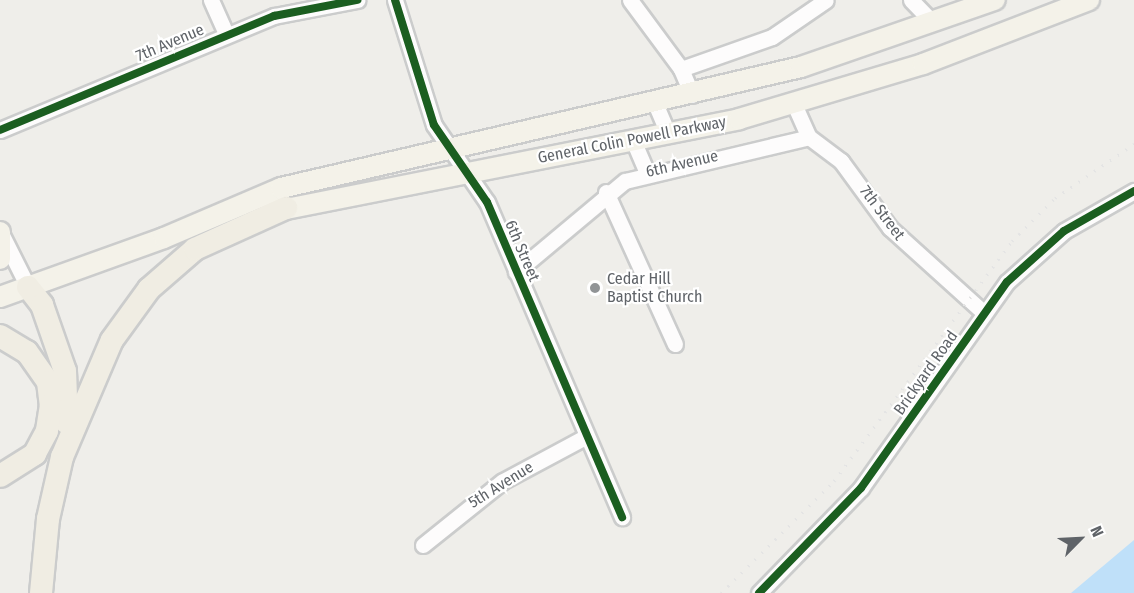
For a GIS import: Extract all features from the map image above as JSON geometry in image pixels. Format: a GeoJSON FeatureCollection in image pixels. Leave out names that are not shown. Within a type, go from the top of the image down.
{"type":"FeatureCollection","features":[{"type":"Feature","properties":{"kind":"highway"},"geometry":{"type":"LineString","coordinates":[[62,457],[112,340],[149,289],[195,249],[286,208]]}},
{"type":"Feature","properties":{"kind":"highway"},"geometry":{"type":"LineString","coordinates":[[28,287],[42,305],[65,371],[70,401],[62,457],[48,519],[41,593]]}},
{"type":"Feature","properties":{"kind":"highway"},"geometry":{"type":"LineString","coordinates":[[0,476],[35,454],[47,431],[48,382],[28,287]]}},
{"type":"Feature","properties":{"kind":"highway"},"geometry":{"type":"LineString","coordinates":[[0,336],[27,352],[48,382]]}},
{"type":"Feature","properties":{"kind":"main road","name":"General Colin Powell Parkway"},"geometry":{"type":"LineString","coordinates":[[0,297],[164,238],[281,188],[447,147],[655,104],[801,67],[995,0]]}},
{"type":"Feature","properties":{"kind":"main road","name":"General Colin Powell Parkway"},"geometry":{"type":"LineString","coordinates":[[164,238],[286,208],[668,134],[794,104],[934,60],[1089,0]]}},
{"type":"Feature","properties":{"kind":"main road"},"geometry":{"type":"LineString","coordinates":[[0,232],[0,259]]}},
{"type":"Feature","properties":{"kind":"street"},"geometry":{"type":"LineString","coordinates":[[211,0],[226,34]]}},
{"type":"Feature","properties":{"kind":"street","name":"7th Avenue"},"geometry":{"type":"LineString","coordinates":[[0,130],[226,34],[274,16],[357,0]]}},
{"type":"Feature","properties":{"kind":"street","name":"6th Street"},"geometry":{"type":"LineString","coordinates":[[395,0],[434,125],[447,147],[469,172],[516,272],[622,517]]}},
{"type":"Feature","properties":{"kind":"street"},"geometry":{"type":"LineString","coordinates":[[630,0],[681,69],[692,95]]}},
{"type":"Feature","properties":{"kind":"street"},"geometry":{"type":"LineString","coordinates":[[681,69],[772,37],[826,0]]}},
{"type":"Feature","properties":{"kind":"street"},"geometry":{"type":"LineString","coordinates":[[911,0],[932,22]]}},
{"type":"Feature","properties":{"kind":"street"},"geometry":{"type":"LineString","coordinates":[[655,104],[668,134]]}},
{"type":"Feature","properties":{"kind":"street","name":"7th Street"},"geometry":{"type":"LineString","coordinates":[[794,104],[809,137],[841,162],[904,242],[983,312]]}},
{"type":"Feature","properties":{"kind":"street","name":"6th Avenue"},"geometry":{"type":"LineString","coordinates":[[516,272],[606,192],[646,171],[809,137]]}},
{"type":"Feature","properties":{"kind":"street"},"geometry":{"type":"LineString","coordinates":[[633,140],[646,171]]}},
{"type":"Feature","properties":{"kind":"street","name":"Brickyard Road"},"geometry":{"type":"LineString","coordinates":[[759,593],[861,488],[983,312],[1064,231],[1134,190]]}},
{"type":"Feature","properties":{"kind":"street"},"geometry":{"type":"LineString","coordinates":[[606,192],[675,344]]}},
{"type":"Feature","properties":{"kind":"street"},"geometry":{"type":"LineString","coordinates":[[0,232],[28,287]]}},
{"type":"Feature","properties":{"kind":"street","name":"5th Avenue"},"geometry":{"type":"LineString","coordinates":[[423,545],[503,481],[587,436]]}},
{"type":"Feature","properties":{"kind":"water"},"geometry":{"type":"Polygon","coordinates":[[[1134,540],[1134,593],[1071,593],[1134,540]]]}},
{"type":"Feature","properties":{"kind":"railway"},"geometry":{"type":"LineString","coordinates":[[721,593],[834,481],[1012,241],[1055,198],[1134,144]]}},
{"type":"Feature","properties":{"kind":"cycle path"},"geometry":{"type":"LineString","coordinates":[[0,130],[274,16],[357,0]]}},
{"type":"Feature","properties":{"kind":"cycle path"},"geometry":{"type":"LineString","coordinates":[[395,0],[434,125],[487,202],[622,517]]}},
{"type":"Feature","properties":{"kind":"cycle path"},"geometry":{"type":"LineString","coordinates":[[759,593],[861,488],[1007,282],[1064,231],[1134,191]]}},
{"type":"Feature","properties":{"kind":"place","name":"Cedar Hill Baptist Church"},"geometry":{"type":"Point","coordinates":[595,288]}}]}
